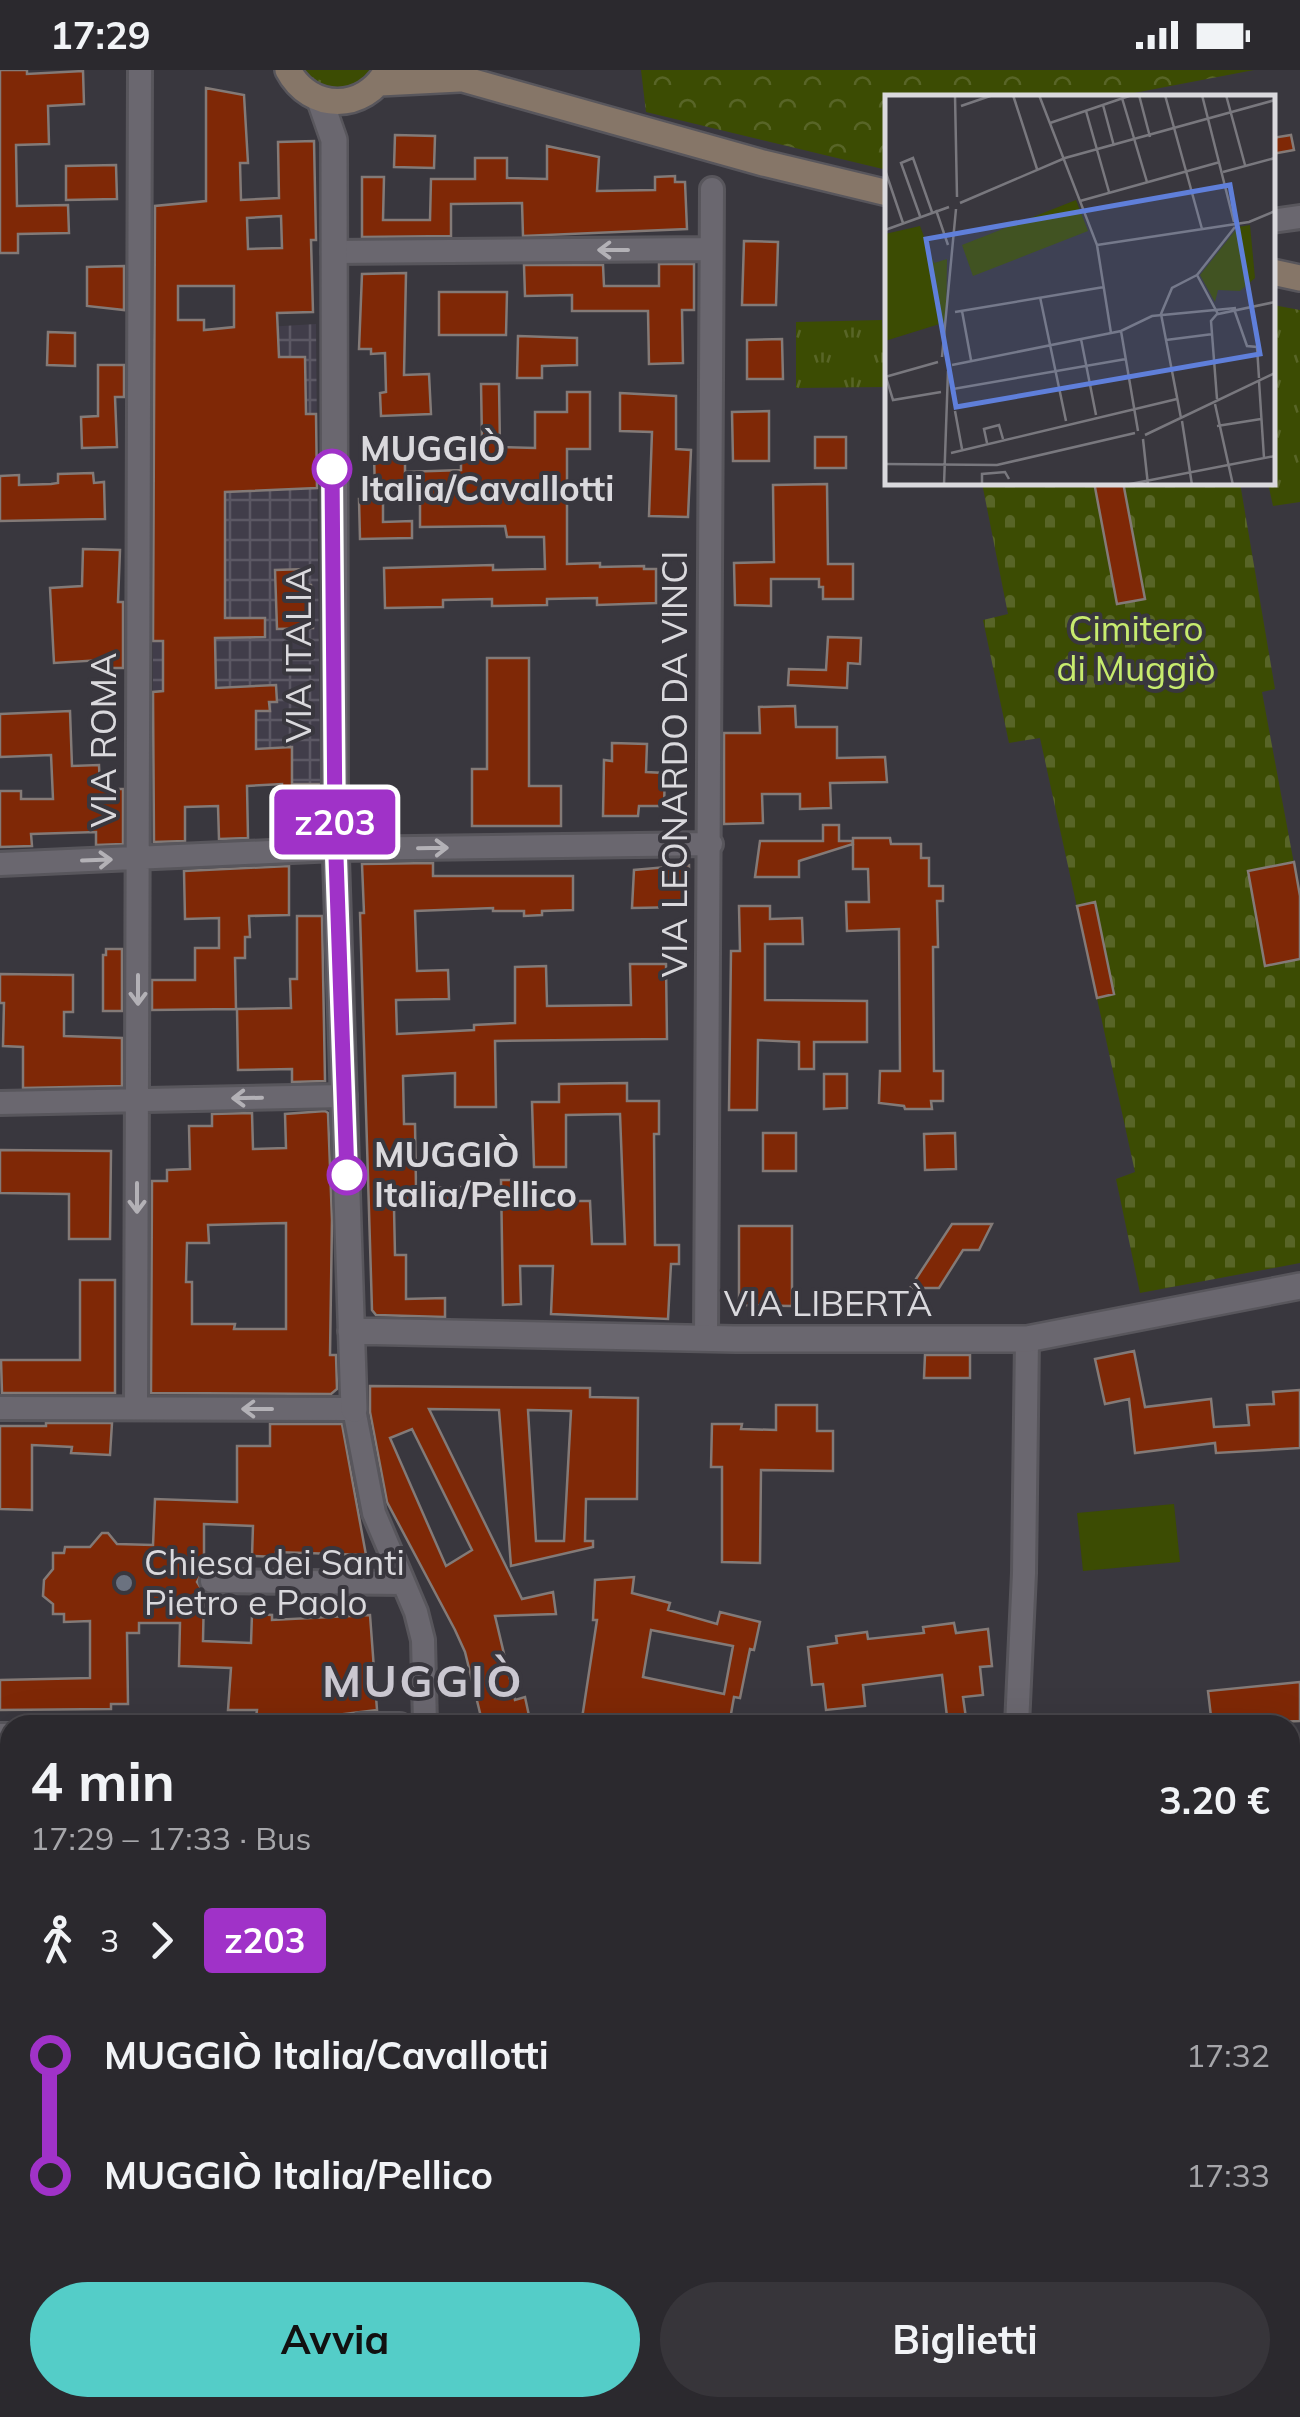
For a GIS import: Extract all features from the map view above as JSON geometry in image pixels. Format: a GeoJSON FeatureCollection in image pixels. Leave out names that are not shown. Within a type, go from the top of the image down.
{"type":"FeatureCollection","features":[{"type":"Feature","properties":{"kind":"main road","name":"VIA ITALIA"},"geometry":{"type":"LineString","coordinates":[[288,70],[296,84],[320,100]]}},
{"type":"Feature","properties":{"kind":"main road"},"geometry":{"type":"LineString","coordinates":[[320,100],[354,100],[383,76],[453,75],[763,163],[885,192]]}},
{"type":"Feature","properties":{"kind":"main road"},"geometry":{"type":"LineString","coordinates":[[1275,273],[1300,278]]}},
{"type":"Feature","properties":{"kind":"street","name":"VIA ROMA"},"geometry":{"type":"LineString","coordinates":[[136,1408],[140,72]]}},
{"type":"Feature","properties":{"kind":"street","name":"VIA ITALIA"},"geometry":{"type":"LineString","coordinates":[[320,100],[334,140],[336,850],[354,1409]]}},
{"type":"Feature","properties":{"kind":"street","name":"VIA ITALIA"},"geometry":{"type":"LineString","coordinates":[[334,140],[354,100]]}},
{"type":"Feature","properties":{"kind":"street","name":"VIA LEONARDO DA VINCI"},"geometry":{"type":"LineString","coordinates":[[706,1338],[712,189]]}},
{"type":"Feature","properties":{"kind":"street"},"geometry":{"type":"LineString","coordinates":[[1275,221],[1300,217]]}},
{"type":"Feature","properties":{"kind":"street"},"geometry":{"type":"LineString","coordinates":[[333,252],[710,249]]}},
{"type":"Feature","properties":{"kind":"street"},"geometry":{"type":"LineString","coordinates":[[0,864],[336,850],[710,844]]}},
{"type":"Feature","properties":{"kind":"street"},"geometry":{"type":"LineString","coordinates":[[0,1103],[344,1096]]}},
{"type":"Feature","properties":{"kind":"street","name":"VIA LIBERTÀ"},"geometry":{"type":"LineString","coordinates":[[352,1331],[1027,1340],[1300,1286]]}},
{"type":"Feature","properties":{"kind":"street"},"geometry":{"type":"LineString","coordinates":[[1017,1715],[1027,1340]]}},
{"type":"Feature","properties":{"kind":"street"},"geometry":{"type":"LineString","coordinates":[[0,1408],[354,1409],[374,1513],[416,1612],[423,1640],[425,1715]]}},
{"type":"Feature","properties":{"kind":"street"},"geometry":{"type":"LineString","coordinates":[[212,1581],[403,1583]]}},
{"type":"Feature","properties":{"kind":"shaded area"},"geometry":{"type":"Polygon","coordinates":[[[316,324],[320,783],[233,787],[233,805],[153,808],[153,334],[316,324]]]}},
{"type":"Feature","properties":{"kind":"green space"},"geometry":{"type":"Polygon","coordinates":[[[305,70],[374,70],[356,83],[339,88],[321,84],[305,70]]]}},
{"type":"Feature","properties":{"kind":"green space"},"geometry":{"type":"Polygon","coordinates":[[[641,70],[1254,70],[1123,95],[885,95],[885,170],[646,112],[641,70]]]}},
{"type":"Feature","properties":{"kind":"green space"},"geometry":{"type":"Polygon","coordinates":[[[1275,305],[1300,310],[1300,502],[1273,506],[1268,485],[1275,485],[1275,305]]]}},
{"type":"Feature","properties":{"kind":"green space"},"geometry":{"type":"Polygon","coordinates":[[[882,320],[885,387],[796,388],[796,322],[882,320]]]}},
{"type":"Feature","properties":{"kind":"green space","name":"Cimitero di Muggiò"},"geometry":{"type":"Polygon","coordinates":[[[982,485],[1240,485],[1275,689],[1262,692],[1300,896],[1300,1263],[1140,1293],[1116,1179],[1135,1172],[1040,738],[1009,743],[983,620],[1008,614],[982,485]]]}},
{"type":"Feature","properties":{"kind":"green space"},"geometry":{"type":"Polygon","coordinates":[[[1174,1504],[1180,1562],[1083,1571],[1077,1513],[1174,1504]]]}},
{"type":"Feature","properties":{"kind":"building"},"geometry":{"type":"Polygon","coordinates":[[[0,70],[27,70],[27,74],[83,71],[84,104],[48,106],[49,144],[16,145],[17,206],[68,205],[69,233],[18,234],[18,253],[0,253],[0,70]]]}},
{"type":"Feature","properties":{"kind":"building"},"geometry":{"type":"Polygon","coordinates":[[[206,88],[244,95],[248,163],[240,163],[241,200],[279,198],[278,142],[314,141],[313,312],[277,313],[279,357],[305,357],[306,414],[316,414],[317,488],[225,492],[225,618],[265,618],[265,637],[215,638],[216,688],[276,685],[277,702],[269,702],[270,711],[256,711],[256,749],[292,747],[292,784],[319,784],[319,833],[288,836],[286,807],[281,808],[282,784],[247,786],[248,838],[219,839],[218,806],[185,807],[185,841],[154,842],[153,692],[163,691],[163,641],[153,641],[155,206],[206,201],[206,88]],[[281,216],[247,218],[248,249],[282,248],[281,216]],[[178,286],[178,320],[204,320],[204,330],[234,327],[234,286],[178,286]]]}},
{"type":"Feature","properties":{"kind":"building"},"geometry":{"type":"Polygon","coordinates":[[[395,135],[435,136],[434,168],[394,167],[395,135]]]}},
{"type":"Feature","properties":{"kind":"building"},"geometry":{"type":"Polygon","coordinates":[[[1291,135],[1294,150],[1275,153],[1275,138],[1291,135]]]}},
{"type":"Feature","properties":{"kind":"building"},"geometry":{"type":"Polygon","coordinates":[[[547,146],[599,157],[597,191],[655,190],[655,177],[675,176],[675,182],[685,182],[687,229],[523,236],[522,203],[451,204],[451,236],[362,237],[362,177],[384,177],[383,220],[430,220],[431,179],[475,179],[475,158],[507,158],[507,178],[547,179],[547,146]]]}},
{"type":"Feature","properties":{"kind":"building"},"geometry":{"type":"Polygon","coordinates":[[[116,165],[117,199],[66,200],[66,166],[116,165]]]}},
{"type":"Feature","properties":{"kind":"building"},"geometry":{"type":"Polygon","coordinates":[[[744,241],[778,242],[776,305],[742,305],[744,241]]]}},
{"type":"Feature","properties":{"kind":"building"},"geometry":{"type":"Polygon","coordinates":[[[659,264],[694,264],[694,310],[682,310],[683,363],[649,364],[648,311],[572,311],[572,295],[525,296],[524,265],[603,265],[604,286],[659,286],[659,264]]]}},
{"type":"Feature","properties":{"kind":"building"},"geometry":{"type":"Polygon","coordinates":[[[124,266],[124,310],[87,306],[87,267],[124,266]]]}},
{"type":"Feature","properties":{"kind":"building"},"geometry":{"type":"Polygon","coordinates":[[[406,273],[404,375],[429,374],[431,414],[381,416],[380,393],[386,392],[385,353],[371,354],[371,349],[359,349],[362,274],[406,273]]]}},
{"type":"Feature","properties":{"kind":"building"},"geometry":{"type":"Polygon","coordinates":[[[439,292],[507,292],[506,335],[439,335],[439,292]]]}},
{"type":"Feature","properties":{"kind":"building"},"geometry":{"type":"Polygon","coordinates":[[[48,332],[75,333],[75,366],[47,365],[48,332]]]}},
{"type":"Feature","properties":{"kind":"building"},"geometry":{"type":"Polygon","coordinates":[[[518,336],[577,338],[577,365],[542,366],[542,378],[517,378],[518,336]]]}},
{"type":"Feature","properties":{"kind":"building"},"geometry":{"type":"Polygon","coordinates":[[[782,339],[783,379],[747,379],[747,340],[782,339]]]}},
{"type":"Feature","properties":{"kind":"building"},"geometry":{"type":"Polygon","coordinates":[[[98,365],[124,365],[124,397],[115,397],[117,447],[82,448],[81,417],[98,416],[98,365]]]}},
{"type":"Feature","properties":{"kind":"building"},"geometry":{"type":"Polygon","coordinates":[[[481,384],[499,384],[500,447],[535,448],[535,412],[567,412],[567,392],[590,392],[590,449],[567,449],[567,564],[656,569],[656,603],[597,605],[597,598],[547,599],[547,605],[492,606],[492,599],[443,600],[443,607],[385,608],[384,568],[493,565],[493,570],[545,569],[544,537],[507,537],[505,526],[420,527],[420,489],[375,490],[374,456],[405,455],[405,472],[461,470],[461,440],[482,440],[481,384]]]}},
{"type":"Feature","properties":{"kind":"building"},"geometry":{"type":"Polygon","coordinates":[[[620,393],[676,396],[676,449],[691,450],[688,517],[649,516],[652,432],[620,431],[620,393]]]}},
{"type":"Feature","properties":{"kind":"building"},"geometry":{"type":"Polygon","coordinates":[[[769,411],[769,461],[733,461],[732,412],[769,411]]]}},
{"type":"Feature","properties":{"kind":"building"},"geometry":{"type":"Polygon","coordinates":[[[815,437],[846,437],[846,468],[815,468],[815,437]]]}},
{"type":"Feature","properties":{"kind":"building"},"geometry":{"type":"Polygon","coordinates":[[[93,473],[94,483],[104,482],[105,519],[0,521],[0,476],[19,475],[19,485],[51,484],[58,483],[58,474],[93,473]]]}},
{"type":"Feature","properties":{"kind":"building"},"geometry":{"type":"Polygon","coordinates":[[[827,484],[828,564],[853,564],[853,599],[823,599],[819,579],[771,579],[771,606],[735,605],[734,563],[774,562],[773,485],[827,484]]]}},
{"type":"Feature","properties":{"kind":"building"},"geometry":{"type":"Polygon","coordinates":[[[1095,485],[1124,485],[1145,599],[1117,604],[1095,485]]]}},
{"type":"Feature","properties":{"kind":"building"},"geometry":{"type":"Polygon","coordinates":[[[359,499],[383,499],[383,522],[412,521],[412,538],[360,539],[359,499]]]}},
{"type":"Feature","properties":{"kind":"building"},"geometry":{"type":"Polygon","coordinates":[[[83,549],[120,550],[118,602],[123,602],[123,668],[101,668],[101,660],[54,663],[50,588],[82,586],[83,549]]]}},
{"type":"Feature","properties":{"kind":"building"},"geometry":{"type":"Polygon","coordinates":[[[306,569],[306,585],[311,585],[313,628],[277,629],[275,570],[306,569]]]}},
{"type":"Feature","properties":{"kind":"building"},"geometry":{"type":"Polygon","coordinates":[[[828,637],[861,638],[860,664],[848,663],[847,688],[788,685],[789,669],[826,670],[828,637]]]}},
{"type":"Feature","properties":{"kind":"building"},"geometry":{"type":"Polygon","coordinates":[[[487,658],[529,658],[529,786],[561,786],[561,826],[472,826],[472,769],[487,769],[487,658]]]}},
{"type":"Feature","properties":{"kind":"building"},"geometry":{"type":"Polygon","coordinates":[[[795,706],[796,727],[837,727],[837,758],[885,757],[887,782],[830,783],[831,808],[800,809],[800,794],[762,794],[763,823],[724,824],[724,733],[760,733],[759,707],[795,706]]]}},
{"type":"Feature","properties":{"kind":"building"},"geometry":{"type":"Polygon","coordinates":[[[70,711],[72,766],[99,765],[100,789],[123,789],[123,844],[96,845],[96,832],[31,834],[32,846],[0,847],[0,791],[21,791],[21,799],[53,799],[51,755],[0,757],[0,714],[70,711]]]}},
{"type":"Feature","properties":{"kind":"building"},"geometry":{"type":"Polygon","coordinates":[[[612,743],[647,744],[646,772],[665,773],[664,806],[639,806],[638,816],[603,816],[604,760],[612,761],[612,743]]]}},
{"type":"Feature","properties":{"kind":"building"},"geometry":{"type":"Polygon","coordinates":[[[823,825],[839,825],[839,841],[853,844],[799,861],[799,877],[755,877],[760,841],[823,841],[823,825]]]}},
{"type":"Feature","properties":{"kind":"building"},"geometry":{"type":"Polygon","coordinates":[[[853,838],[890,838],[891,844],[921,844],[921,858],[929,858],[929,886],[943,886],[943,901],[937,901],[938,947],[933,947],[934,1071],[943,1071],[943,1101],[931,1101],[932,1109],[905,1109],[879,1103],[880,1071],[900,1071],[899,929],[847,931],[846,902],[869,902],[868,869],[853,869],[853,838]]]}},
{"type":"Feature","properties":{"kind":"building"},"geometry":{"type":"Polygon","coordinates":[[[1294,862],[1300,896],[1300,959],[1265,966],[1248,871],[1294,862]]]}},
{"type":"Feature","properties":{"kind":"building"},"geometry":{"type":"Polygon","coordinates":[[[433,863],[433,876],[573,876],[573,910],[524,916],[524,911],[493,908],[415,911],[417,971],[448,970],[449,999],[396,1000],[397,1034],[474,1030],[474,1025],[515,1023],[515,967],[546,966],[547,1006],[631,1005],[630,964],[666,964],[667,1039],[495,1041],[496,1107],[455,1107],[455,1073],[403,1076],[404,1124],[415,1124],[416,1188],[463,1187],[464,1206],[394,1208],[395,1255],[406,1255],[406,1299],[445,1298],[445,1317],[376,1315],[372,1310],[360,913],[364,913],[362,864],[433,863]]]}},
{"type":"Feature","properties":{"kind":"building"},"geometry":{"type":"Polygon","coordinates":[[[689,865],[686,907],[632,908],[634,870],[689,865]]]}},
{"type":"Feature","properties":{"kind":"building"},"geometry":{"type":"Polygon","coordinates":[[[289,866],[289,915],[249,916],[245,958],[235,958],[236,1009],[152,1010],[152,980],[195,980],[195,948],[219,948],[219,918],[185,919],[184,871],[289,866]]]}},
{"type":"Feature","properties":{"kind":"building"},"geometry":{"type":"Polygon","coordinates":[[[1095,902],[1114,994],[1097,998],[1077,906],[1095,902]]]}},
{"type":"Feature","properties":{"kind":"building"},"geometry":{"type":"Polygon","coordinates":[[[739,906],[770,906],[770,919],[802,918],[803,944],[765,944],[765,1000],[867,1001],[867,1042],[814,1042],[814,1069],[799,1069],[799,1042],[758,1040],[757,1110],[729,1110],[731,951],[740,951],[739,906]]]}},
{"type":"Feature","properties":{"kind":"building"},"geometry":{"type":"Polygon","coordinates":[[[297,916],[322,916],[325,1081],[292,1082],[292,1069],[238,1070],[237,1009],[291,1008],[290,979],[297,979],[297,916]]]}},
{"type":"Feature","properties":{"kind":"building"},"geometry":{"type":"Polygon","coordinates":[[[106,949],[122,949],[122,1011],[103,1011],[106,949]]]}},
{"type":"Feature","properties":{"kind":"building"},"geometry":{"type":"Polygon","coordinates":[[[0,974],[73,975],[73,1012],[64,1012],[64,1036],[122,1038],[122,1086],[23,1088],[23,1047],[3,1046],[0,974]]]}},
{"type":"Feature","properties":{"kind":"building"},"geometry":{"type":"Polygon","coordinates":[[[824,1074],[847,1074],[847,1108],[824,1109],[824,1074]]]}},
{"type":"Feature","properties":{"kind":"building"},"geometry":{"type":"Polygon","coordinates":[[[627,1083],[627,1101],[659,1101],[659,1134],[654,1134],[655,1245],[679,1245],[679,1264],[671,1264],[668,1319],[551,1314],[553,1266],[520,1266],[521,1304],[503,1305],[501,1180],[533,1180],[533,1201],[590,1201],[592,1244],[625,1244],[620,1114],[566,1115],[566,1167],[534,1167],[532,1102],[559,1102],[559,1084],[627,1083]]]}},
{"type":"Feature","properties":{"kind":"building"},"geometry":{"type":"Polygon","coordinates":[[[252,1113],[253,1149],[286,1148],[285,1114],[328,1113],[332,1220],[330,1355],[336,1355],[337,1389],[331,1394],[151,1393],[152,1181],[167,1181],[167,1170],[190,1169],[189,1126],[212,1126],[212,1114],[252,1113]],[[286,1223],[208,1225],[209,1243],[187,1243],[186,1282],[192,1282],[192,1324],[286,1329],[286,1223]]]}},
{"type":"Feature","properties":{"kind":"building"},"geometry":{"type":"Polygon","coordinates":[[[763,1133],[796,1133],[796,1171],[763,1171],[763,1133]]]}},
{"type":"Feature","properties":{"kind":"building"},"geometry":{"type":"Polygon","coordinates":[[[955,1133],[956,1169],[925,1170],[924,1134],[955,1133]]]}},
{"type":"Feature","properties":{"kind":"building"},"geometry":{"type":"Polygon","coordinates":[[[0,1150],[111,1151],[110,1239],[69,1239],[69,1194],[0,1193],[0,1150]]]}},
{"type":"Feature","properties":{"kind":"building"},"geometry":{"type":"Polygon","coordinates":[[[952,1224],[992,1224],[979,1250],[963,1250],[939,1288],[910,1288],[952,1224]]]}},
{"type":"Feature","properties":{"kind":"building"},"geometry":{"type":"Polygon","coordinates":[[[739,1226],[792,1226],[792,1306],[739,1305],[739,1226]]]}},
{"type":"Feature","properties":{"kind":"building"},"geometry":{"type":"Polygon","coordinates":[[[80,1280],[115,1280],[115,1393],[2,1393],[1,1360],[80,1360],[80,1280]]]}},
{"type":"Feature","properties":{"kind":"building"},"geometry":{"type":"Polygon","coordinates":[[[1134,1351],[1145,1407],[1211,1399],[1214,1427],[1249,1425],[1247,1405],[1274,1404],[1273,1392],[1300,1390],[1300,1448],[1216,1453],[1215,1443],[1135,1453],[1129,1399],[1105,1404],[1095,1359],[1134,1351]]]}},
{"type":"Feature","properties":{"kind":"building"},"geometry":{"type":"Polygon","coordinates":[[[925,1355],[970,1355],[970,1378],[924,1378],[925,1355]]]}},
{"type":"Feature","properties":{"kind":"building"},"geometry":{"type":"Polygon","coordinates":[[[370,1386],[590,1388],[590,1397],[638,1398],[637,1499],[586,1499],[585,1541],[593,1541],[593,1547],[511,1566],[499,1410],[429,1409],[522,1599],[553,1592],[556,1614],[495,1616],[515,1700],[525,1697],[529,1715],[481,1715],[465,1652],[387,1502],[370,1412],[370,1386]],[[528,1410],[536,1541],[564,1541],[571,1411],[528,1410]],[[412,1429],[390,1438],[446,1566],[472,1550],[412,1429]]]}},
{"type":"Feature","properties":{"kind":"building"},"geometry":{"type":"Polygon","coordinates":[[[776,1405],[817,1405],[817,1431],[833,1431],[833,1471],[761,1470],[760,1563],[722,1562],[722,1467],[711,1467],[712,1424],[776,1430],[776,1405]]]}},
{"type":"Feature","properties":{"kind":"building"},"geometry":{"type":"Polygon","coordinates":[[[112,1423],[110,1455],[71,1453],[72,1447],[32,1445],[32,1510],[0,1509],[0,1426],[112,1423]]]}},
{"type":"Feature","properties":{"kind":"building"},"geometry":{"type":"Polygon","coordinates":[[[270,1424],[342,1424],[366,1555],[276,1552],[276,1557],[252,1556],[253,1526],[204,1524],[204,1569],[197,1582],[204,1593],[203,1641],[251,1643],[252,1614],[272,1615],[272,1620],[370,1615],[377,1710],[336,1715],[256,1715],[257,1710],[228,1710],[231,1668],[179,1666],[180,1623],[139,1623],[139,1633],[127,1633],[128,1704],[111,1704],[111,1709],[0,1710],[0,1680],[90,1678],[90,1621],[64,1622],[64,1614],[53,1614],[53,1604],[43,1596],[44,1580],[53,1569],[53,1553],[64,1553],[65,1547],[90,1547],[102,1533],[108,1533],[117,1544],[153,1545],[155,1499],[237,1502],[237,1446],[270,1446],[270,1424]]]}},
{"type":"Feature","properties":{"kind":"building"},"geometry":{"type":"Polygon","coordinates":[[[634,1577],[632,1593],[670,1603],[668,1610],[717,1624],[720,1612],[760,1622],[740,1698],[734,1697],[731,1715],[583,1715],[597,1620],[593,1620],[595,1580],[634,1577]],[[651,1630],[643,1677],[724,1694],[733,1646],[651,1630]]]}},
{"type":"Feature","properties":{"kind":"building"},"geometry":{"type":"Polygon","coordinates":[[[954,1623],[956,1633],[988,1629],[992,1666],[980,1667],[983,1695],[963,1697],[966,1715],[947,1715],[942,1675],[863,1685],[865,1706],[826,1710],[823,1684],[812,1685],[808,1647],[837,1643],[836,1636],[867,1632],[868,1639],[924,1633],[923,1627],[954,1623]]]}},
{"type":"Feature","properties":{"kind":"building"},"geometry":{"type":"Polygon","coordinates":[[[1300,1682],[1300,1715],[1211,1715],[1208,1691],[1300,1682]]]}},
{"type":"Feature","properties":{"kind":"bus line","name":"z203"},"geometry":{"type":"LineString","coordinates":[[332,469],[335,828],[347,1175]]}},
{"type":"Feature","properties":{"kind":"place","name":"MUGGIÒ Italia/Cavallotti"},"geometry":{"type":"Point","coordinates":[332,469]}},
{"type":"Feature","properties":{"kind":"place","name":"MUGGIÒ Italia/Pellico"},"geometry":{"type":"Point","coordinates":[347,1175]}},
{"type":"Feature","properties":{"kind":"place","name":"Chiesa dei Santi Pietro e Paolo"},"geometry":{"type":"Point","coordinates":[124,1583]}},
{"type":"Feature","properties":{"kind":"district","name":"MUGGIÒ"},"geometry":{"type":"Point","coordinates":[423,1681]}}]}
